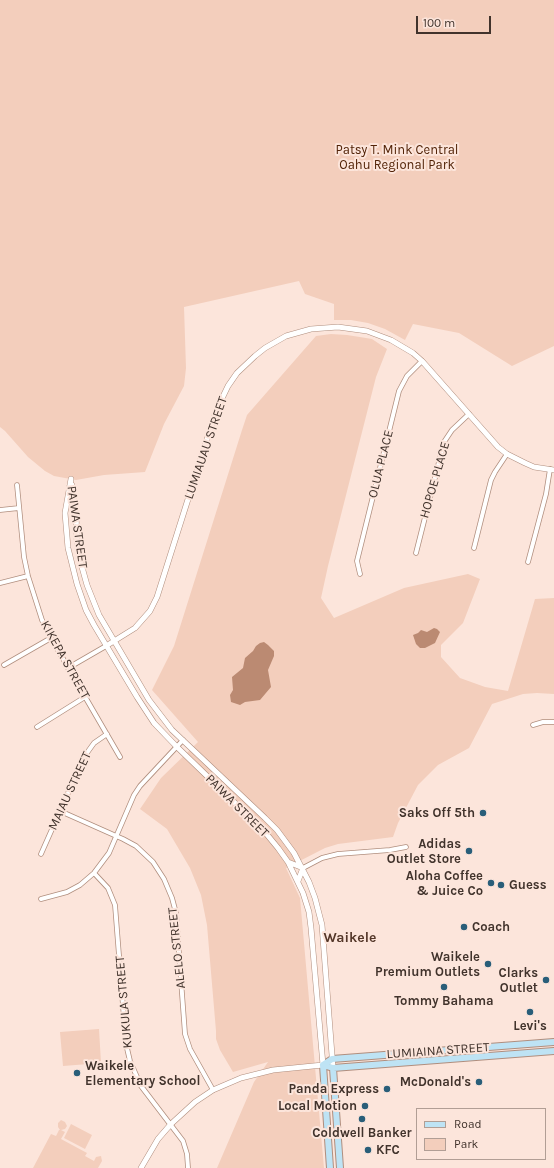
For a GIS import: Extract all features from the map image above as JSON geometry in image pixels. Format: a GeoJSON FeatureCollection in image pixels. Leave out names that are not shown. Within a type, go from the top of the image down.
{"type":"FeatureCollection","features":[{"type":"Feature","properties":{"kind":"main road","name":"LUMIAINA STREET"},"geometry":{"type":"LineString","coordinates":[[323,1065],[332,1059],[554,1042]]}},
{"type":"Feature","properties":{"kind":"main road","name":"LUMIAINA STREET"},"geometry":{"type":"LineString","coordinates":[[323,1065],[333,1068],[554,1052]]}},
{"type":"Feature","properties":{"kind":"main road","name":"PAIWA STREET"},"geometry":{"type":"LineString","coordinates":[[323,1065],[330,1168]]}},
{"type":"Feature","properties":{"kind":"main road","name":"PAIWA STREET"},"geometry":{"type":"LineString","coordinates":[[333,1068],[340,1168]]}},
{"type":"Feature","properties":{"kind":"street","name":"LUMIAUAU STREET"},"geometry":{"type":"LineString","coordinates":[[68,668],[135,628],[150,611],[157,598],[216,410],[228,386],[237,373],[265,348],[286,336],[311,329],[338,327],[356,328],[380,335],[402,346],[422,361],[491,440],[507,454],[525,464],[552,470]]}},
{"type":"Feature","properties":{"kind":"street","name":"OLUA PLACE"},"geometry":{"type":"LineString","coordinates":[[360,574],[357,561],[399,391],[407,376],[422,361]]}},
{"type":"Feature","properties":{"kind":"street","name":"HOPOE PLACE"},"geometry":{"type":"LineString","coordinates":[[416,553],[444,442],[452,430],[469,414]]}},
{"type":"Feature","properties":{"kind":"street"},"geometry":{"type":"LineString","coordinates":[[474,548],[491,480],[507,454]]}},
{"type":"Feature","properties":{"kind":"street"},"geometry":{"type":"LineString","coordinates":[[528,562],[552,470]]}},
{"type":"Feature","properties":{"kind":"street","name":"PAIWA STREET"},"geometry":{"type":"LineString","coordinates":[[323,1065],[311,928],[308,912],[298,881],[288,862],[264,831],[177,747],[145,711],[106,646],[86,610],[71,565],[65,514],[71,479],[76,513],[77,543],[83,574],[99,614],[149,700],[158,713],[183,740],[265,818],[287,843],[303,868],[315,898],[322,925],[333,1068]]}},
{"type":"Feature","properties":{"kind":"street","name":"KIKEPA STREET"},"geometry":{"type":"LineString","coordinates":[[17,485],[24,557],[36,603],[51,638],[120,757]]}},
{"type":"Feature","properties":{"kind":"street"},"geometry":{"type":"LineString","coordinates":[[0,510],[19,508]]}},
{"type":"Feature","properties":{"kind":"street"},"geometry":{"type":"LineString","coordinates":[[0,583],[28,576]]}},
{"type":"Feature","properties":{"kind":"street"},"geometry":{"type":"LineString","coordinates":[[4,665],[51,638]]}},
{"type":"Feature","properties":{"kind":"street"},"geometry":{"type":"LineString","coordinates":[[37,727],[85,698]]}},
{"type":"Feature","properties":{"kind":"street"},"geometry":{"type":"LineString","coordinates":[[533,725],[543,722],[554,722]]}},
{"type":"Feature","properties":{"kind":"street","name":"MAIAU STREET"},"geometry":{"type":"LineString","coordinates":[[41,854],[83,759],[94,743],[107,734]]}},
{"type":"Feature","properties":{"kind":"street"},"geometry":{"type":"LineString","coordinates":[[41,899],[67,892],[80,885],[94,873],[105,860],[134,795],[140,786],[183,740]]}},
{"type":"Feature","properties":{"kind":"street","name":"ALELO STREET"},"geometry":{"type":"LineString","coordinates":[[60,810],[136,846],[146,854],[159,870],[169,889],[176,914],[185,1034],[190,1049],[214,1090]]}},
{"type":"Feature","properties":{"kind":"street"},"geometry":{"type":"LineString","coordinates":[[298,881],[303,868],[322,858],[338,854],[406,847]]}},
{"type":"Feature","properties":{"kind":"street"},"geometry":{"type":"LineString","coordinates":[[288,862],[303,868]]}},
{"type":"Feature","properties":{"kind":"street","name":"KUKULA STREET"},"geometry":{"type":"LineString","coordinates":[[94,873],[108,888],[115,905],[126,1044],[130,1061],[141,1086],[184,1144],[188,1158],[188,1168]]}},
{"type":"Feature","properties":{"kind":"street","name":"LUMIAINA STREET"},"geometry":{"type":"LineString","coordinates":[[141,1168],[158,1139],[170,1124],[195,1102],[214,1090],[241,1078],[273,1070],[317,1064],[323,1065]]}},
{"type":"Feature","properties":{"kind":"green space","name":"Patsy T. Mink Central Oahu Regional Park"},"geometry":{"type":"Polygon","coordinates":[[[0,0],[554,0],[554,346],[512,366],[459,333],[413,324],[405,340],[385,329],[368,323],[351,320],[334,320],[334,304],[305,294],[299,281],[184,307],[186,368],[184,386],[164,424],[145,472],[104,475],[76,480],[54,476],[45,471],[28,457],[0,427],[0,0]]]}},
{"type":"Feature","properties":{"kind":"green space"},"geometry":{"type":"Polygon","coordinates":[[[331,334],[372,339],[387,349],[376,377],[321,598],[334,618],[404,588],[468,574],[480,579],[463,623],[441,645],[441,657],[460,678],[485,687],[508,691],[535,599],[554,598],[554,694],[523,694],[492,704],[469,748],[438,765],[418,785],[398,823],[393,837],[338,844],[325,848],[286,868],[300,898],[324,1168],[217,1168],[254,1082],[268,1062],[233,1072],[220,1050],[216,1039],[207,925],[201,895],[190,868],[167,829],[140,809],[161,778],[198,742],[152,690],[174,646],[247,415],[316,336],[331,334]]]}},
{"type":"Feature","properties":{"kind":"green space"},"geometry":{"type":"Polygon","coordinates":[[[99,1029],[101,1063],[63,1066],[60,1032],[99,1029]]]}},
{"type":"Feature","properties":{"kind":"green space"},"geometry":{"type":"Polygon","coordinates":[[[61,1120],[65,1122],[67,1126],[65,1129],[61,1130],[65,1132],[61,1139],[87,1153],[85,1156],[94,1161],[96,1157],[101,1156],[102,1161],[98,1168],[33,1168],[51,1134],[56,1136],[60,1130],[58,1123],[61,1120]]]}},
{"type":"Feature","properties":{"kind":"green space"},"geometry":{"type":"Polygon","coordinates":[[[71,1124],[92,1135],[85,1149],[64,1138],[71,1124]]]}},
{"type":"Feature","properties":{"kind":"shaded area"},"geometry":{"type":"Polygon","coordinates":[[[434,628],[440,632],[435,643],[425,648],[420,648],[416,644],[413,635],[421,630],[427,632],[434,628]]]}},
{"type":"Feature","properties":{"kind":"shaded area"},"geometry":{"type":"Polygon","coordinates":[[[264,642],[274,651],[274,656],[268,670],[271,687],[260,700],[245,702],[240,705],[231,702],[230,695],[233,690],[232,677],[243,668],[245,658],[256,646],[264,642]]]}},
{"type":"Feature","properties":{"kind":"place","name":"Saks Off 5th"},"geometry":{"type":"Point","coordinates":[483,813]}},
{"type":"Feature","properties":{"kind":"place","name":"Adidas Outlet Store"},"geometry":{"type":"Point","coordinates":[469,851]}},
{"type":"Feature","properties":{"kind":"place","name":"Aloha Coffee & Juice Co"},"geometry":{"type":"Point","coordinates":[491,883]}},
{"type":"Feature","properties":{"kind":"place","name":"Guess"},"geometry":{"type":"Point","coordinates":[501,885]}},
{"type":"Feature","properties":{"kind":"place","name":"Coach"},"geometry":{"type":"Point","coordinates":[464,927]}},
{"type":"Feature","properties":{"kind":"place","name":"Waikele Premium Outlets"},"geometry":{"type":"Point","coordinates":[488,964]}},
{"type":"Feature","properties":{"kind":"place","name":"Clarks Outlet"},"geometry":{"type":"Point","coordinates":[546,980]}},
{"type":"Feature","properties":{"kind":"place","name":"Tommy Bahama"},"geometry":{"type":"Point","coordinates":[444,987]}},
{"type":"Feature","properties":{"kind":"place","name":"Levi's"},"geometry":{"type":"Point","coordinates":[530,1012]}},
{"type":"Feature","properties":{"kind":"place","name":"Waikele Elementary School"},"geometry":{"type":"Point","coordinates":[77,1073]}},
{"type":"Feature","properties":{"kind":"place","name":"McDonald's"},"geometry":{"type":"Point","coordinates":[479,1082]}},
{"type":"Feature","properties":{"kind":"place","name":"Panda Express"},"geometry":{"type":"Point","coordinates":[387,1089]}},
{"type":"Feature","properties":{"kind":"place","name":"Local Motion"},"geometry":{"type":"Point","coordinates":[365,1106]}},
{"type":"Feature","properties":{"kind":"place","name":"Coldwell Banker"},"geometry":{"type":"Point","coordinates":[362,1119]}},
{"type":"Feature","properties":{"kind":"place","name":"KFC"},"geometry":{"type":"Point","coordinates":[368,1150]}},
{"type":"Feature","properties":{"kind":"district","name":"Waikele"},"geometry":{"type":"Point","coordinates":[350,938]}}]}
